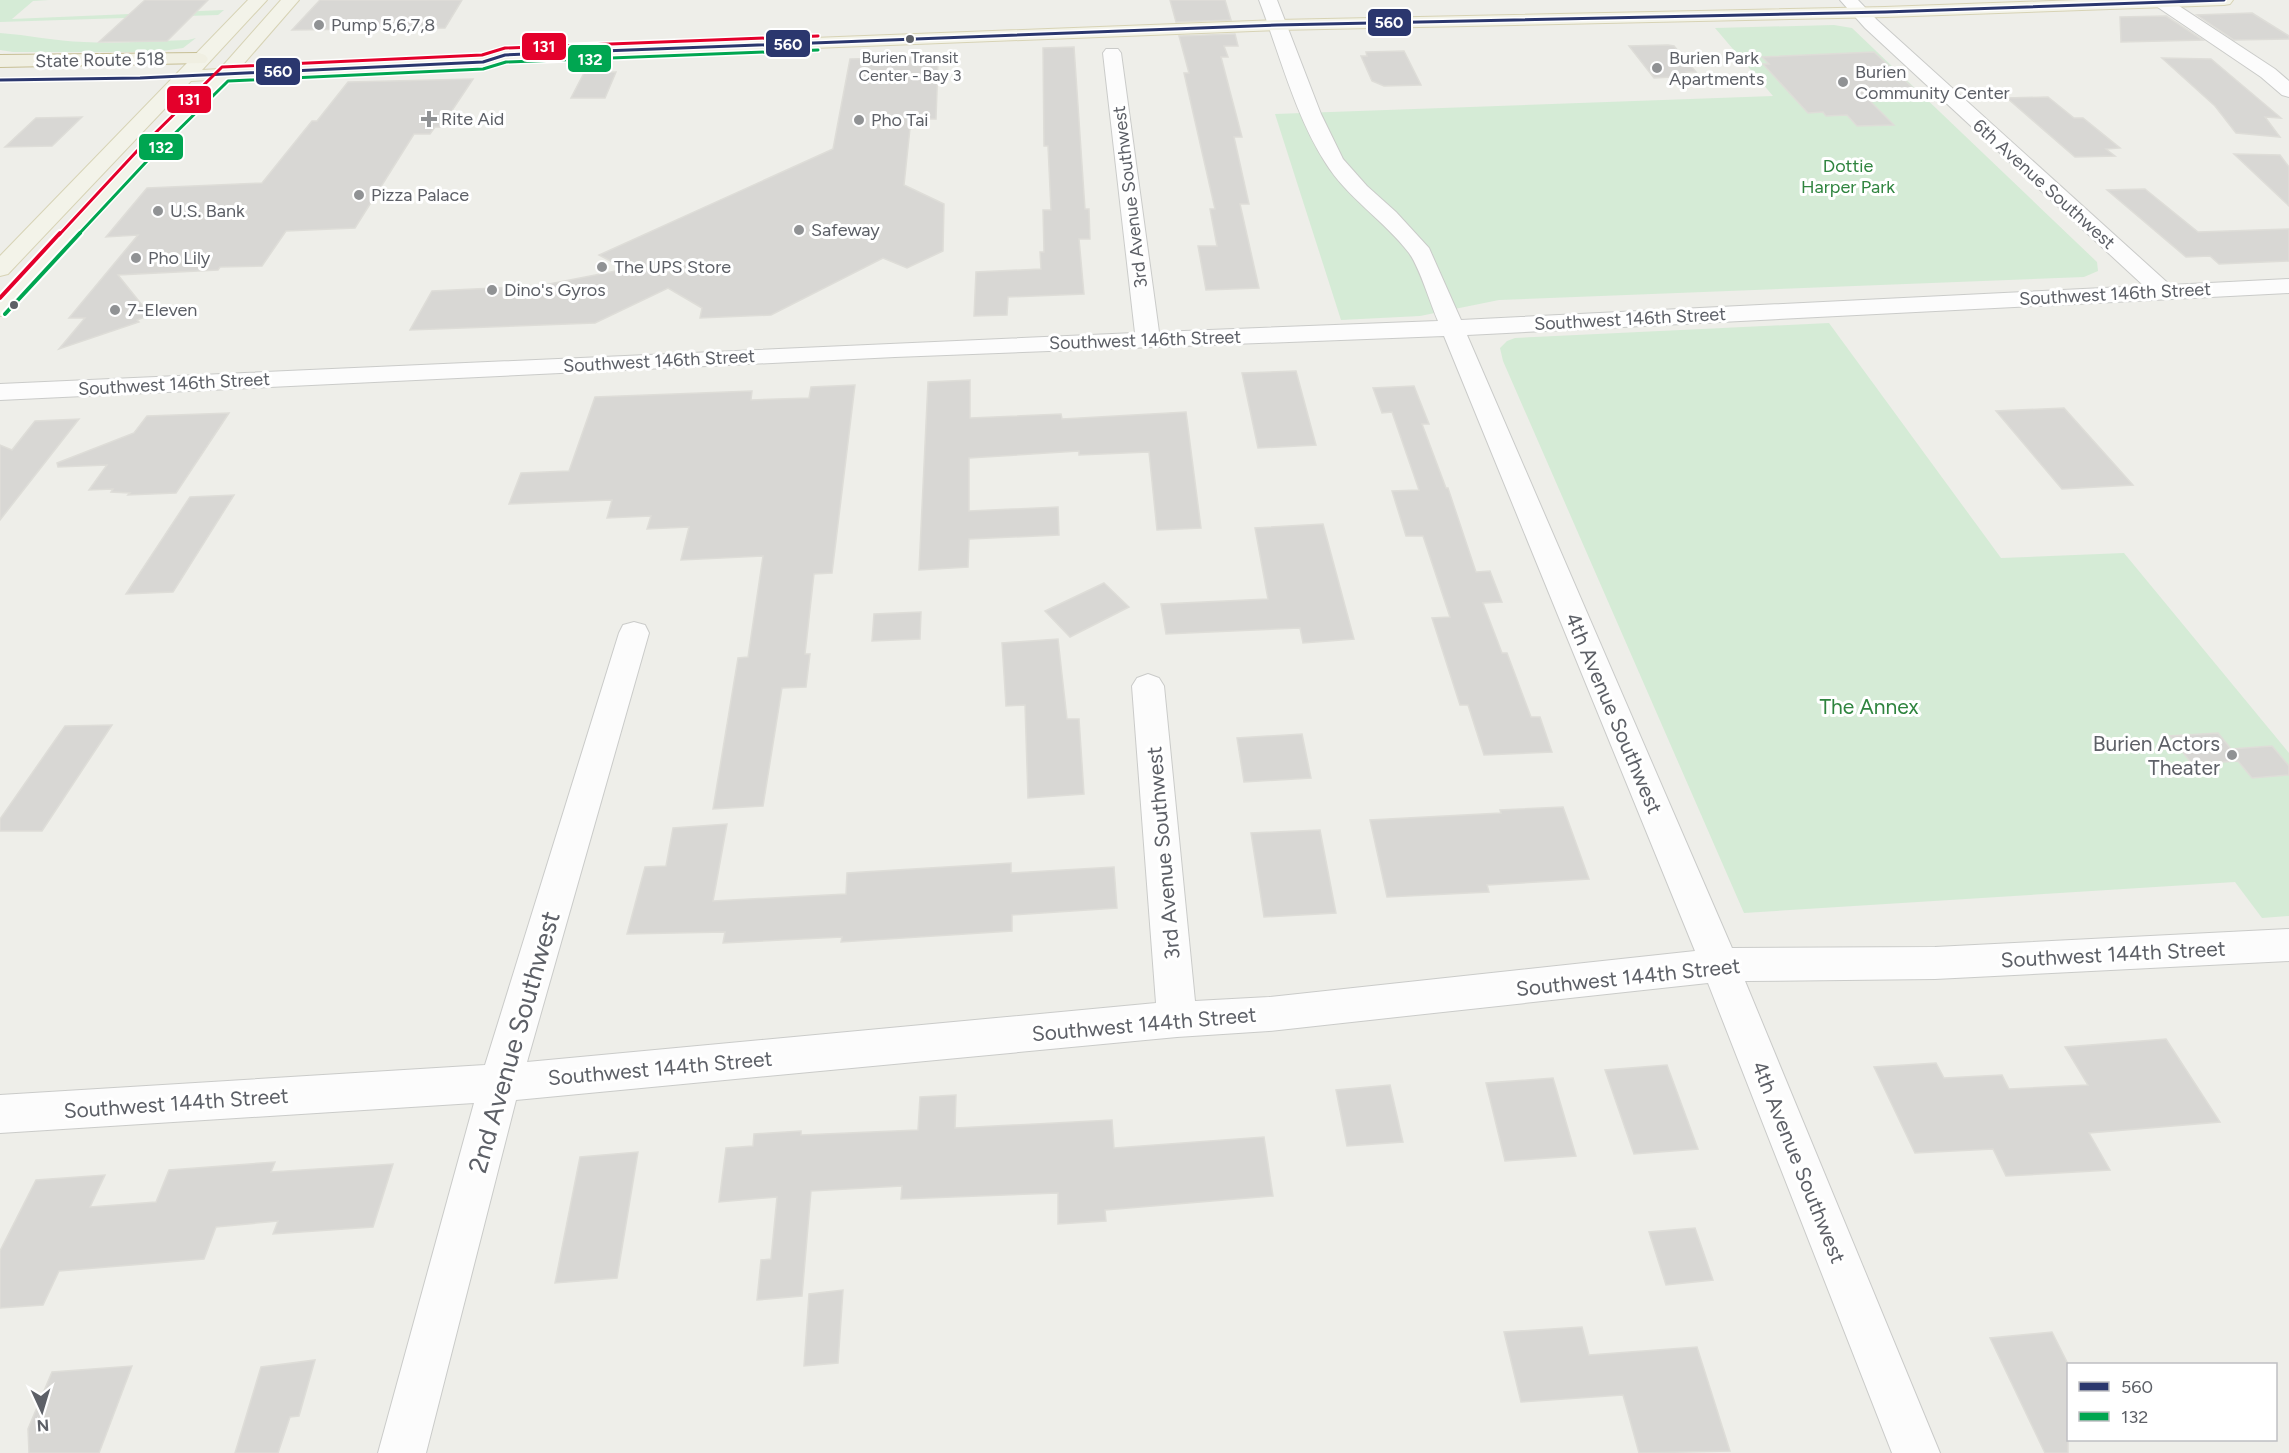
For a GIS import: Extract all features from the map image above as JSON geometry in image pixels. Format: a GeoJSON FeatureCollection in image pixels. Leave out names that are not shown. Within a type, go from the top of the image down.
{"type":"FeatureCollection","features":[{"type":"Feature","properties":{"kind":"highway","name":"State Route 518"},"geometry":{"type":"LineString","coordinates":[[0,60],[199,59]]}},
{"type":"Feature","properties":{"kind":"highway","name":"State Route 518"},"geometry":{"type":"LineString","coordinates":[[0,80],[183,76]]}},
{"type":"Feature","properties":{"kind":"main road"},"geometry":{"type":"LineString","coordinates":[[0,269],[258,0]]}},
{"type":"Feature","properties":{"kind":"main road"},"geometry":{"type":"LineString","coordinates":[[0,309],[150,147],[232,66],[290,0]]}},
{"type":"Feature","properties":{"kind":"main road"},"geometry":{"type":"LineString","coordinates":[[183,76],[232,66],[483,62],[505,55],[1277,25],[1855,6],[2224,0]]}},
{"type":"Feature","properties":{"kind":"main road"},"geometry":{"type":"LineString","coordinates":[[199,59],[232,66]]}},
{"type":"Feature","properties":{"kind":"street","name":"4th Avenue Southwest"},"geometry":{"type":"LineString","coordinates":[[1268,0],[1311,114],[1334,161],[1359,191],[1388,217],[1420,252],[1720,965],[1916,1453]]}},
{"type":"Feature","properties":{"kind":"street"},"geometry":{"type":"LineString","coordinates":[[2162,2],[2268,72],[2289,91]]}},
{"type":"Feature","properties":{"kind":"street","name":"6th Avenue Southwest"},"geometry":{"type":"LineString","coordinates":[[1855,6],[1988,132],[2163,291]]}},
{"type":"Feature","properties":{"kind":"street","name":"3rd Avenue Southwest"},"geometry":{"type":"LineString","coordinates":[[1112,53],[1148,340]]}},
{"type":"Feature","properties":{"kind":"street","name":"Southwest 146th Street"},"geometry":{"type":"LineString","coordinates":[[0,392],[1453,328],[2289,286]]}},
{"type":"Feature","properties":{"kind":"street","name":"2nd Avenue Southwest"},"geometry":{"type":"LineString","coordinates":[[402,1453],[500,1083],[634,633]]}},
{"type":"Feature","properties":{"kind":"street","name":"3rd Avenue Southwest"},"geometry":{"type":"LineString","coordinates":[[1148,686],[1178,1020]]}},
{"type":"Feature","properties":{"kind":"street","name":"Southwest 144th Street"},"geometry":{"type":"LineString","coordinates":[[0,1114],[500,1083],[1178,1020],[1269,1014],[1720,965],[1935,963],[2289,945]]}},
{"type":"Feature","properties":{"kind":"green space"},"geometry":{"type":"Polygon","coordinates":[[[0,0],[49,0],[33,1],[12,19],[224,10],[218,15],[0,22],[0,0]]]}},
{"type":"Feature","properties":{"kind":"green space","name":"Dottie Harper Park"},"geometry":{"type":"Polygon","coordinates":[[[1834,25],[1852,28],[2097,262],[2098,271],[2084,277],[1499,300],[1420,316],[1341,320],[1275,114],[1773,96],[1715,28],[1834,25]]]}},
{"type":"Feature","properties":{"kind":"green space"},"geometry":{"type":"Polygon","coordinates":[[[0,33],[97,43],[196,38],[183,48],[155,52],[13,52],[0,50],[0,33]]]}},
{"type":"Feature","properties":{"kind":"green space","name":"The Annex"},"geometry":{"type":"Polygon","coordinates":[[[1829,323],[2001,558],[2124,553],[2289,753],[2289,916],[2262,918],[2235,882],[1744,913],[1503,361],[1500,348],[1507,341],[1515,338],[1829,323]]]}},
{"type":"Feature","properties":{"kind":"building"},"geometry":{"type":"Polygon","coordinates":[[[145,0],[208,0],[167,41],[99,42],[145,0]]]}},
{"type":"Feature","properties":{"kind":"building"},"geometry":{"type":"Polygon","coordinates":[[[320,0],[462,0],[445,28],[292,30],[320,0]]]}},
{"type":"Feature","properties":{"kind":"building"},"geometry":{"type":"Polygon","coordinates":[[[1170,0],[1225,0],[1231,20],[1176,22],[1170,0]]]}},
{"type":"Feature","properties":{"kind":"building"},"geometry":{"type":"Polygon","coordinates":[[[2252,13],[2289,36],[2289,39],[2234,40],[2197,15],[2252,13]]]}},
{"type":"Feature","properties":{"kind":"building"},"geometry":{"type":"Polygon","coordinates":[[[2166,16],[2203,40],[2121,42],[2120,17],[2166,16]]]}},
{"type":"Feature","properties":{"kind":"building"},"geometry":{"type":"Polygon","coordinates":[[[1235,34],[1238,46],[1224,46],[1228,57],[1221,57],[1242,137],[1234,137],[1249,204],[1240,204],[1259,288],[1206,290],[1198,246],[1217,246],[1210,209],[1215,209],[1184,73],[1189,73],[1179,36],[1235,34]]]}},
{"type":"Feature","properties":{"kind":"building"},"geometry":{"type":"Polygon","coordinates":[[[1629,46],[1674,46],[1696,72],[1686,72],[1689,76],[1654,78],[1629,46]]]}},
{"type":"Feature","properties":{"kind":"building"},"geometry":{"type":"Polygon","coordinates":[[[1074,47],[1085,209],[1089,209],[1090,239],[1079,239],[1084,294],[1008,297],[1007,315],[974,316],[976,272],[1041,269],[1040,252],[1044,252],[1043,210],[1051,210],[1048,146],[1044,146],[1043,48],[1074,47]]]}},
{"type":"Feature","properties":{"kind":"building"},"geometry":{"type":"Polygon","coordinates":[[[1404,51],[1421,85],[1384,86],[1372,81],[1361,56],[1367,56],[1366,52],[1404,51]]]}},
{"type":"Feature","properties":{"kind":"building","name":"Burien Community Center"},"geometry":{"type":"Polygon","coordinates":[[[1874,52],[1925,99],[1870,101],[1894,125],[1857,126],[1847,115],[1826,116],[1823,112],[1808,113],[1763,64],[1769,64],[1762,57],[1874,52]]]}},
{"type":"Feature","properties":{"kind":"building","name":"Safeway"},"geometry":{"type":"Polygon","coordinates":[[[930,57],[930,62],[938,62],[936,119],[911,119],[904,185],[944,204],[943,251],[907,268],[883,258],[771,315],[700,318],[702,308],[668,288],[595,323],[410,330],[432,291],[539,286],[626,269],[599,255],[833,149],[850,59],[930,57]]]}},
{"type":"Feature","properties":{"kind":"building"},"geometry":{"type":"Polygon","coordinates":[[[2162,58],[2211,59],[2281,118],[2265,117],[2280,137],[2236,133],[2215,106],[2162,58]]]}},
{"type":"Feature","properties":{"kind":"building"},"geometry":{"type":"Polygon","coordinates":[[[616,72],[605,98],[571,98],[584,73],[616,72]]]}},
{"type":"Feature","properties":{"kind":"building"},"geometry":{"type":"Polygon","coordinates":[[[473,79],[441,127],[435,127],[430,134],[414,134],[355,228],[286,231],[262,266],[118,275],[150,315],[137,320],[139,322],[59,349],[85,318],[69,318],[138,235],[106,237],[147,188],[262,183],[312,121],[317,121],[348,82],[473,79]]]}},
{"type":"Feature","properties":{"kind":"building"},"geometry":{"type":"Polygon","coordinates":[[[2048,97],[2074,118],[2083,118],[2120,148],[2106,149],[2115,156],[2075,157],[2007,98],[2048,97]]]}},
{"type":"Feature","properties":{"kind":"building"},"geometry":{"type":"Polygon","coordinates":[[[82,117],[52,146],[5,147],[36,118],[82,117]]]}},
{"type":"Feature","properties":{"kind":"building"},"geometry":{"type":"Polygon","coordinates":[[[2234,154],[2280,155],[2289,167],[2289,206],[2234,154]]]}},
{"type":"Feature","properties":{"kind":"building"},"geometry":{"type":"Polygon","coordinates":[[[2145,189],[2198,232],[2289,229],[2289,261],[2219,264],[2210,256],[2186,257],[2107,190],[2145,189]]]}},
{"type":"Feature","properties":{"kind":"building"},"geometry":{"type":"Polygon","coordinates":[[[1296,371],[1316,445],[1258,448],[1242,373],[1296,371]]]}},
{"type":"Feature","properties":{"kind":"building"},"geometry":{"type":"Polygon","coordinates":[[[970,380],[970,418],[1061,414],[1062,419],[1186,412],[1201,528],[1157,530],[1149,452],[1079,455],[1079,451],[969,458],[969,511],[1058,507],[1059,535],[969,539],[968,567],[919,570],[928,382],[970,380]]]}},
{"type":"Feature","properties":{"kind":"building"},"geometry":{"type":"Polygon","coordinates":[[[855,385],[832,573],[814,574],[805,654],[810,654],[806,687],[782,688],[763,806],[713,809],[738,658],[748,657],[763,556],[681,560],[689,527],[647,529],[651,516],[607,518],[612,500],[509,504],[521,473],[569,471],[595,397],[752,391],[751,400],[809,398],[811,387],[855,385]]]}},
{"type":"Feature","properties":{"kind":"building"},"geometry":{"type":"Polygon","coordinates":[[[1414,386],[1429,424],[1422,424],[1446,488],[1448,488],[1476,572],[1490,571],[1502,602],[1483,603],[1502,653],[1507,653],[1531,717],[1540,717],[1552,752],[1484,755],[1468,705],[1460,705],[1432,618],[1450,617],[1423,536],[1406,536],[1392,491],[1419,490],[1392,412],[1382,413],[1373,388],[1414,386]]]}},
{"type":"Feature","properties":{"kind":"building"},"geometry":{"type":"Polygon","coordinates":[[[2064,408],[2133,485],[2062,489],[1996,411],[2064,408]]]}},
{"type":"Feature","properties":{"kind":"building"},"geometry":{"type":"Polygon","coordinates":[[[229,413],[176,493],[128,495],[130,493],[111,492],[113,489],[89,490],[107,465],[58,467],[57,463],[134,433],[147,416],[229,413]]]}},
{"type":"Feature","properties":{"kind":"building"},"geometry":{"type":"Polygon","coordinates":[[[79,419],[0,520],[0,445],[12,450],[35,421],[79,419]]]}},
{"type":"Feature","properties":{"kind":"building"},"geometry":{"type":"Polygon","coordinates":[[[234,495],[173,592],[126,594],[190,497],[234,495]]]}},
{"type":"Feature","properties":{"kind":"building"},"geometry":{"type":"Polygon","coordinates":[[[1323,524],[1354,639],[1303,643],[1300,628],[1166,634],[1161,604],[1268,599],[1255,528],[1323,524]]]}},
{"type":"Feature","properties":{"kind":"building"},"geometry":{"type":"Polygon","coordinates":[[[1104,583],[1129,607],[1070,637],[1045,611],[1104,583]]]}},
{"type":"Feature","properties":{"kind":"building"},"geometry":{"type":"Polygon","coordinates":[[[921,612],[920,639],[872,641],[874,614],[921,612]]]}},
{"type":"Feature","properties":{"kind":"building"},"geometry":{"type":"Polygon","coordinates":[[[1058,639],[1067,719],[1079,719],[1084,794],[1028,798],[1025,705],[1006,706],[1002,643],[1058,639]]]}},
{"type":"Feature","properties":{"kind":"building"},"geometry":{"type":"Polygon","coordinates":[[[112,725],[42,831],[0,831],[0,819],[65,726],[112,725]]]}},
{"type":"Feature","properties":{"kind":"building","name":"Burien Actors Theater"},"geometry":{"type":"Polygon","coordinates":[[[2218,733],[2231,749],[2272,746],[2289,766],[2289,775],[2252,778],[2238,761],[2192,764],[2170,736],[2218,733]]]}},
{"type":"Feature","properties":{"kind":"building"},"geometry":{"type":"Polygon","coordinates":[[[1302,734],[1311,778],[1244,782],[1237,738],[1302,734]]]}},
{"type":"Feature","properties":{"kind":"building"},"geometry":{"type":"Polygon","coordinates":[[[1563,807],[1589,879],[1487,885],[1489,892],[1387,897],[1370,820],[1501,813],[1500,810],[1563,807]]]}},
{"type":"Feature","properties":{"kind":"building"},"geometry":{"type":"Polygon","coordinates":[[[727,824],[713,901],[846,894],[847,873],[1011,863],[1011,873],[1114,867],[1117,908],[1012,915],[1012,931],[841,942],[842,937],[723,943],[725,932],[627,934],[645,867],[666,866],[673,828],[727,824]]]}},
{"type":"Feature","properties":{"kind":"building"},"geometry":{"type":"Polygon","coordinates":[[[1320,830],[1336,913],[1264,917],[1251,833],[1320,830]]]}},
{"type":"Feature","properties":{"kind":"building"},"geometry":{"type":"Polygon","coordinates":[[[2166,1039],[2220,1122],[2089,1133],[2110,1170],[2006,1176],[1993,1149],[1915,1153],[1874,1067],[1936,1063],[1944,1078],[2002,1075],[2009,1089],[2088,1085],[2065,1047],[2166,1039]]]}},
{"type":"Feature","properties":{"kind":"building"},"geometry":{"type":"Polygon","coordinates":[[[1667,1065],[1698,1149],[1634,1154],[1605,1070],[1667,1065]]]}},
{"type":"Feature","properties":{"kind":"building"},"geometry":{"type":"Polygon","coordinates":[[[1553,1078],[1576,1156],[1505,1161],[1486,1083],[1553,1078]]]}},
{"type":"Feature","properties":{"kind":"building"},"geometry":{"type":"Polygon","coordinates":[[[1390,1085],[1403,1142],[1347,1146],[1336,1090],[1390,1085]]]}},
{"type":"Feature","properties":{"kind":"building"},"geometry":{"type":"Polygon","coordinates":[[[956,1095],[955,1128],[1112,1120],[1114,1148],[1264,1137],[1273,1196],[1105,1210],[1106,1221],[1058,1224],[1058,1193],[901,1199],[902,1186],[811,1191],[802,1296],[757,1300],[761,1260],[771,1259],[777,1197],[719,1202],[726,1148],[753,1146],[754,1134],[801,1131],[801,1135],[918,1130],[920,1097],[956,1095]]]}},
{"type":"Feature","properties":{"kind":"building"},"geometry":{"type":"Polygon","coordinates":[[[638,1152],[617,1278],[555,1283],[580,1157],[638,1152]]]}},
{"type":"Feature","properties":{"kind":"building"},"geometry":{"type":"Polygon","coordinates":[[[275,1162],[271,1172],[393,1164],[373,1227],[273,1234],[278,1221],[216,1227],[204,1259],[59,1271],[43,1305],[0,1308],[0,1251],[36,1180],[105,1175],[90,1207],[156,1202],[169,1170],[275,1162]]]}},
{"type":"Feature","properties":{"kind":"building"},"geometry":{"type":"Polygon","coordinates":[[[1695,1228],[1713,1280],[1666,1285],[1649,1232],[1695,1228]]]}},
{"type":"Feature","properties":{"kind":"building"},"geometry":{"type":"Polygon","coordinates":[[[843,1290],[838,1363],[804,1366],[809,1294],[843,1290]]]}},
{"type":"Feature","properties":{"kind":"building"},"geometry":{"type":"Polygon","coordinates":[[[1582,1327],[1589,1355],[1697,1347],[1730,1451],[1639,1453],[1623,1395],[1521,1402],[1504,1332],[1582,1327]]]}},
{"type":"Feature","properties":{"kind":"building"},"geometry":{"type":"Polygon","coordinates":[[[2052,1332],[2068,1363],[2068,1453],[2045,1453],[1990,1338],[2052,1332]]]}},
{"type":"Feature","properties":{"kind":"building"},"geometry":{"type":"Polygon","coordinates":[[[315,1360],[299,1416],[290,1417],[278,1453],[235,1453],[261,1367],[315,1360]]]}},
{"type":"Feature","properties":{"kind":"building"},"geometry":{"type":"Polygon","coordinates":[[[132,1366],[99,1453],[29,1453],[28,1429],[52,1372],[132,1366]]]}},
{"type":"Feature","properties":{"kind":"transit line","name":"560"},"geometry":{"type":"LineString","coordinates":[[0,80],[140,78],[483,62],[505,55],[526,54],[1277,25],[1885,12],[2224,0]]}},
{"type":"Feature","properties":{"kind":"transit line","name":"131"},"geometry":{"type":"LineString","coordinates":[[0,298],[137,151],[222,67],[482,55],[505,48],[818,36]]}},
{"type":"Feature","properties":{"kind":"transit line","name":"132"},"geometry":{"type":"LineString","coordinates":[[5,314],[147,161],[228,81],[483,69],[506,62],[818,50]]}},
{"type":"Feature","properties":{"kind":"place","name":"Pump 5,6,7,8"},"geometry":{"type":"Point","coordinates":[319,25]}},
{"type":"Feature","properties":{"kind":"place","name":"Burien Transit Center - Bay 3"},"geometry":{"type":"Point","coordinates":[910,39]}},
{"type":"Feature","properties":{"kind":"place","name":"Burien Park Apartments"},"geometry":{"type":"Point","coordinates":[1657,68]}},
{"type":"Feature","properties":{"kind":"place","name":"Burien Community Center"},"geometry":{"type":"Point","coordinates":[1843,82]}},
{"type":"Feature","properties":{"kind":"place","name":"Rite Aid"},"geometry":{"type":"Point","coordinates":[429,119]}},
{"type":"Feature","properties":{"kind":"place","name":"Pho Tai"},"geometry":{"type":"Point","coordinates":[859,120]}},
{"type":"Feature","properties":{"kind":"place","name":"Pizza Palace"},"geometry":{"type":"Point","coordinates":[359,195]}},
{"type":"Feature","properties":{"kind":"place","name":"U.S. Bank"},"geometry":{"type":"Point","coordinates":[158,211]}},
{"type":"Feature","properties":{"kind":"place","name":"Safeway"},"geometry":{"type":"Point","coordinates":[799,230]}},
{"type":"Feature","properties":{"kind":"place","name":"Pho Lily"},"geometry":{"type":"Point","coordinates":[136,258]}},
{"type":"Feature","properties":{"kind":"place","name":"The UPS Store"},"geometry":{"type":"Point","coordinates":[602,267]}},
{"type":"Feature","properties":{"kind":"place","name":"Dino's Gyros"},"geometry":{"type":"Point","coordinates":[492,290]}},
{"type":"Feature","properties":{"kind":"place","name":"7-Eleven"},"geometry":{"type":"Point","coordinates":[115,310]}},
{"type":"Feature","properties":{"kind":"place","name":"Burien Actors Theater"},"geometry":{"type":"Point","coordinates":[2232,755]}}]}
